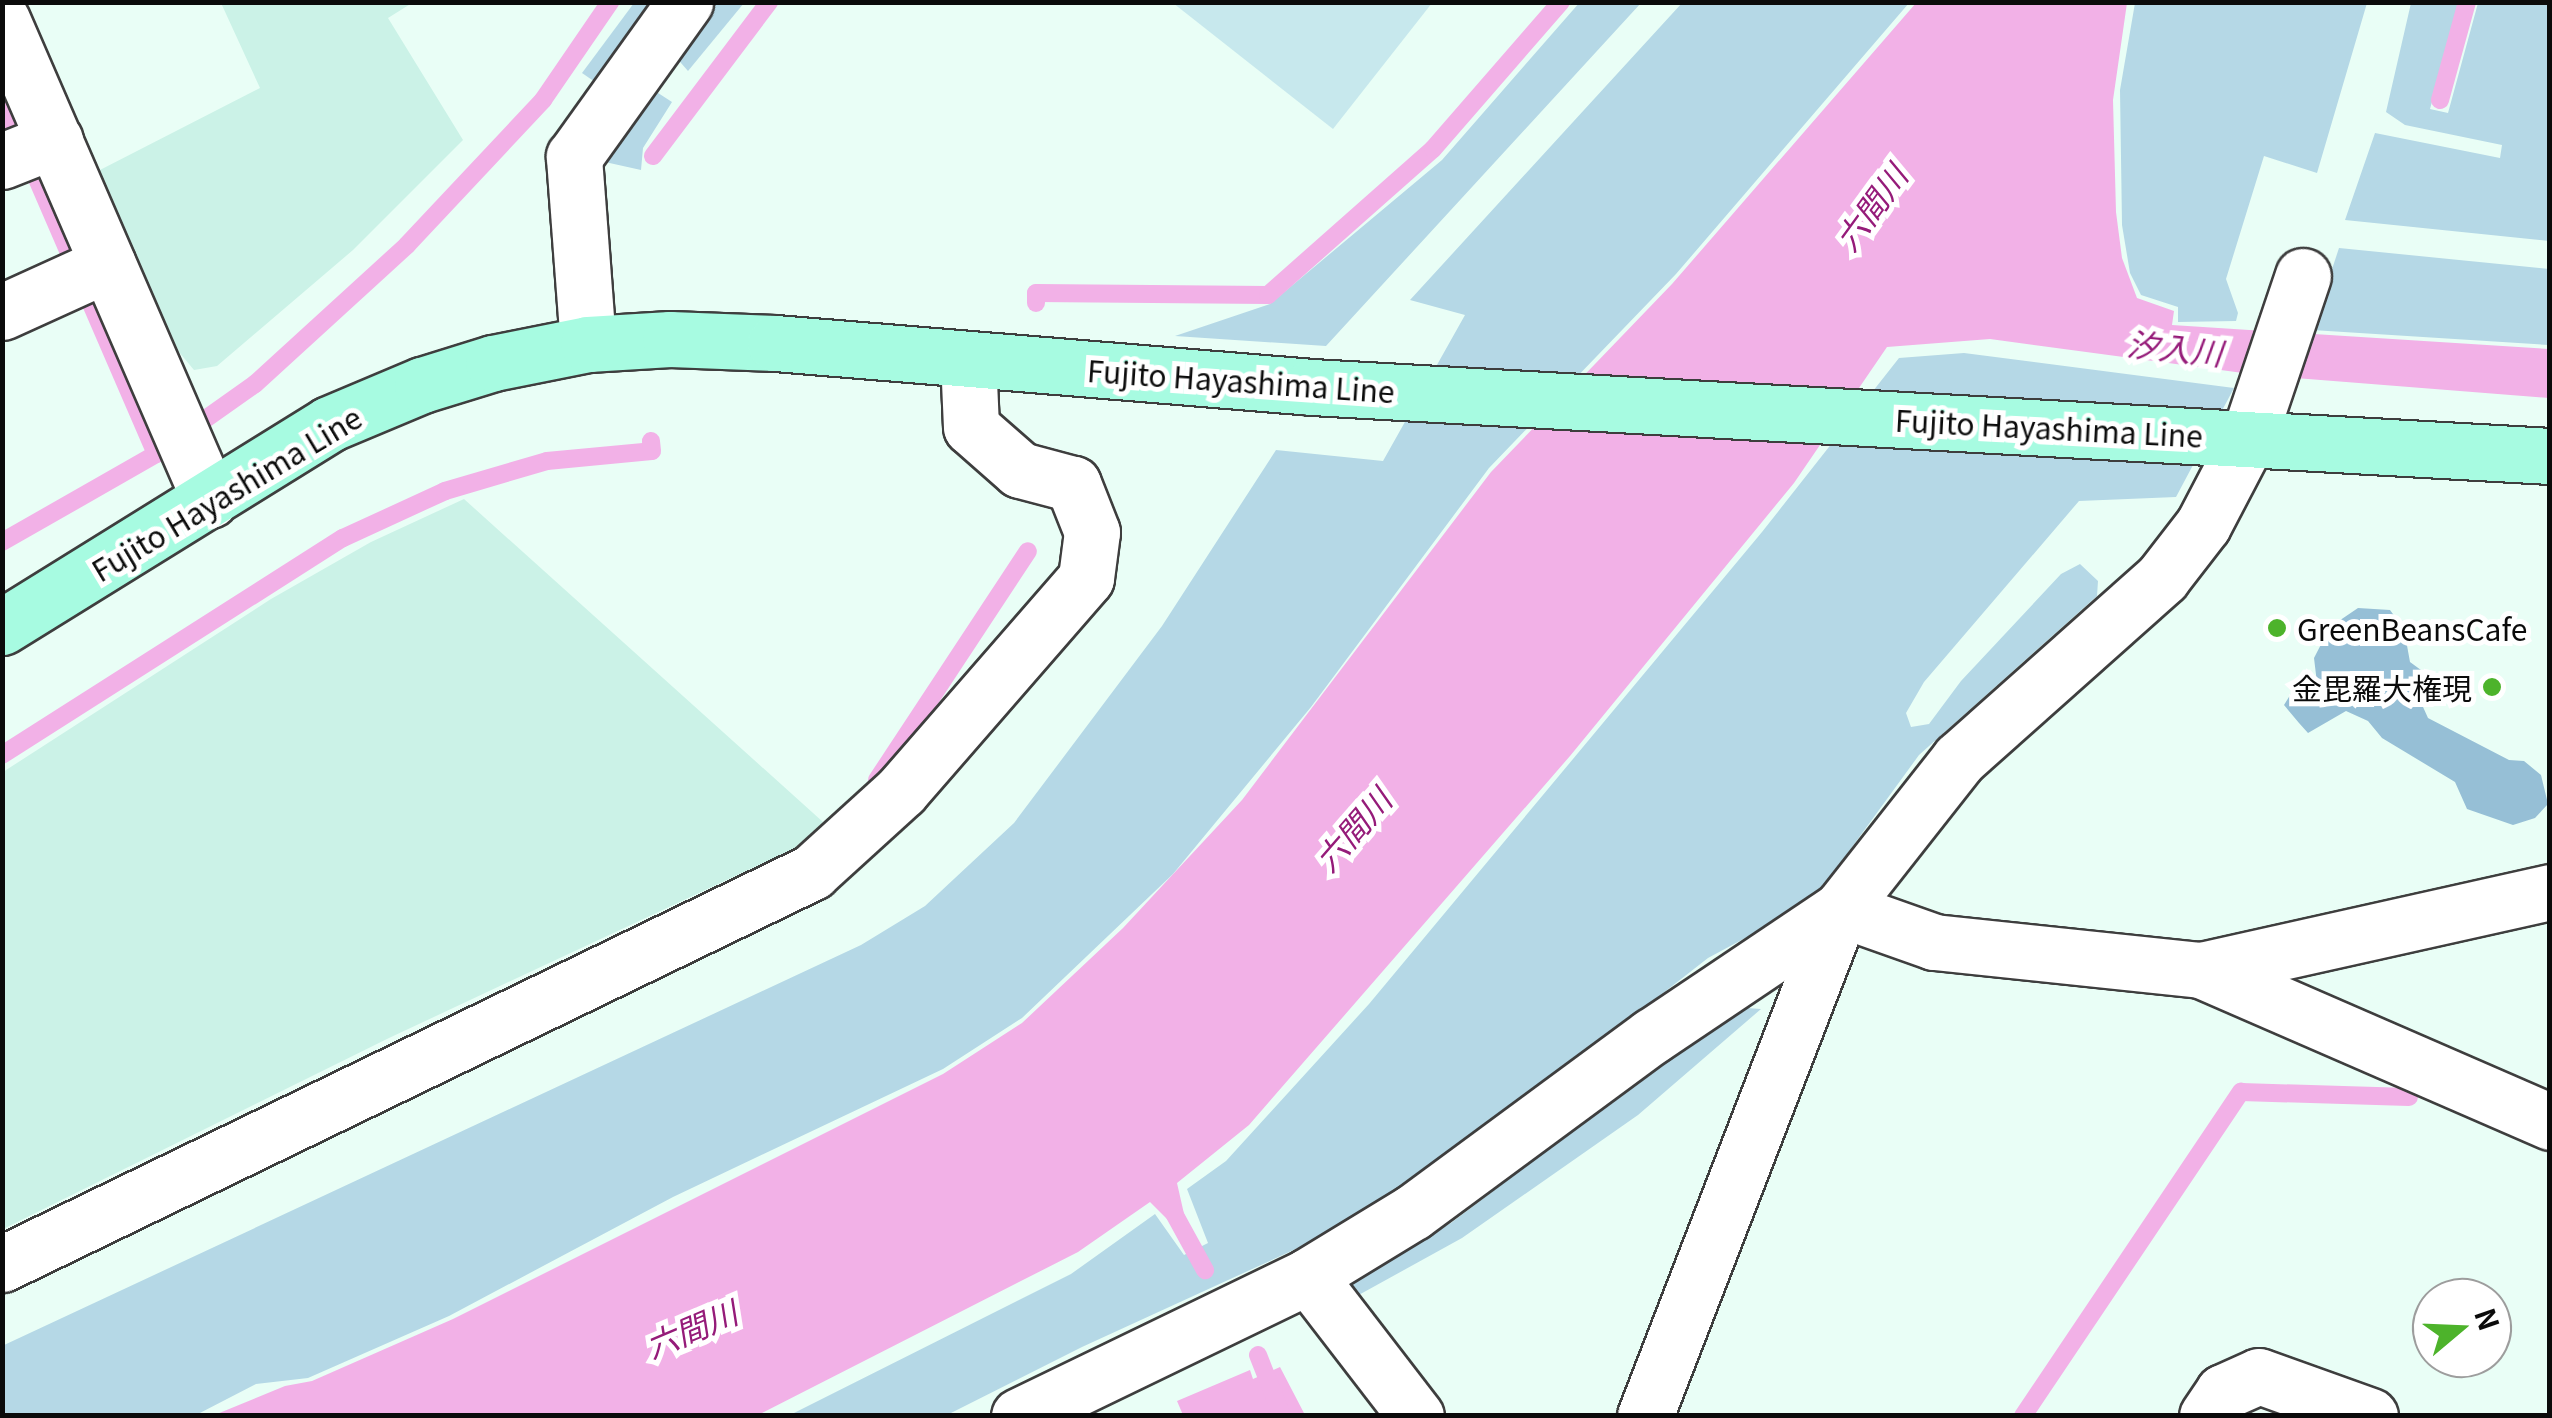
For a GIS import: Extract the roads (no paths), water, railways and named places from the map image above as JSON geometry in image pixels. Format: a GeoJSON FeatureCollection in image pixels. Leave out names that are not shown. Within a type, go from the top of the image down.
{"type":"FeatureCollection","features":[{"type":"Feature","properties":{"kind":"main road","name":"Fujito Hayashima Line"},"geometry":{"type":"LineString","coordinates":[[2,627],[202,480],[422,385],[493,363],[588,344],[670,339],[775,343],[1312,386],[2243,426],[2550,456]]}},
{"type":"Feature","properties":{"kind":"street"},"geometry":{"type":"LineString","coordinates":[[588,344],[574,157],[685,2]]}},
{"type":"Feature","properties":{"kind":"street"},"geometry":{"type":"LineString","coordinates":[[2,20],[28,151],[88,273],[172,408],[202,480]]}},
{"type":"Feature","properties":{"kind":"street"},"geometry":{"type":"LineString","coordinates":[[2,312],[88,273]]}},
{"type":"Feature","properties":{"kind":"street"},"geometry":{"type":"LineString","coordinates":[[1644,1416],[1840,910],[1958,759],[2162,578],[2203,525],[2303,276]]}},
{"type":"Feature","properties":{"kind":"street"},"geometry":{"type":"LineString","coordinates":[[2,1264],[812,872],[900,791],[1086,578],[1092,532],[1072,484],[1020,470],[971,427],[968,359]]}},
{"type":"Feature","properties":{"kind":"street"},"geometry":{"type":"LineString","coordinates":[[2201,970],[2550,892]]}},
{"type":"Feature","properties":{"kind":"street"},"geometry":{"type":"LineString","coordinates":[[1840,910],[1934,942],[2201,970],[2550,1122]]}},
{"type":"Feature","properties":{"kind":"street"},"geometry":{"type":"LineString","coordinates":[[1019,1416],[1308,1276],[1413,1212],[1684,1014],[1840,910]]}},
{"type":"Feature","properties":{"kind":"street"},"geometry":{"type":"LineString","coordinates":[[1308,1276],[1416,1416]]}},
{"type":"Feature","properties":{"kind":"street"},"geometry":{"type":"LineString","coordinates":[[2207,1416],[2223,1392],[2259,1376],[2370,1416]]}},
{"type":"Feature","properties":{"kind":"water"},"geometry":{"type":"Polygon","coordinates":[[[1916,3],[2127,3],[2113,100],[2116,212],[2122,258],[2137,298],[2174,311],[2172,325],[2549,349],[2549,398],[2258,375],[1990,339],[1887,347],[1794,483],[1570,756],[1249,1125],[1177,1183],[1187,1227],[1179,1231],[1150,1202],[1078,1252],[758,1415],[212,1416],[285,1386],[312,1381],[453,1319],[943,1074],[1022,1023],[1123,928],[1242,800],[1491,472],[1672,284],[1916,3]]]}},
{"type":"Feature","properties":{"kind":"water"},"geometry":{"type":"Polygon","coordinates":[[[1280,1367],[1305,1415],[1183,1415],[1177,1401],[1250,1370],[1253,1379],[1280,1367]]]}},
{"type":"Feature","properties":{"kind":"waterway"},"geometry":{"type":"LineString","coordinates":[[2,542],[156,454],[255,384],[407,245],[543,100],[610,2]]}},
{"type":"Feature","properties":{"kind":"waterway"},"geometry":{"type":"LineString","coordinates":[[653,156],[769,2]]}},
{"type":"Feature","properties":{"kind":"waterway"},"geometry":{"type":"LineString","coordinates":[[1036,303],[1036,293],[1268,295],[1433,149],[1561,2]]}},
{"type":"Feature","properties":{"kind":"waterway"},"geometry":{"type":"LineString","coordinates":[[2440,100],[2467,2]]}},
{"type":"Feature","properties":{"kind":"waterway"},"geometry":{"type":"LineString","coordinates":[[2,98],[156,454]]}},
{"type":"Feature","properties":{"kind":"waterway"},"geometry":{"type":"LineString","coordinates":[[2,755],[343,538],[445,491],[547,461],[652,451],[651,441]]}},
{"type":"Feature","properties":{"kind":"waterway"},"geometry":{"type":"LineString","coordinates":[[877,780],[1028,551]]}},
{"type":"Feature","properties":{"kind":"waterway"},"geometry":{"type":"LineString","coordinates":[[2023,1416],[2241,1092],[2409,1097]]}},
{"type":"Feature","properties":{"kind":"waterway"},"geometry":{"type":"LineString","coordinates":[[1171,1208],[1205,1270]]}},
{"type":"Feature","properties":{"kind":"waterway"},"geometry":{"type":"LineString","coordinates":[[1258,1355],[1282,1416]]}},
{"type":"Feature","properties":{"kind":"place","name":"GreenBeansCafe"},"geometry":{"type":"Point","coordinates":[2277,628]}},
{"type":"Feature","properties":{"kind":"place","name":"金毘羅大権現"},"geometry":{"type":"Point","coordinates":[2492,687]}},
{"type":"Feature","properties":{"kind":"water label","name":"六間川"},"geometry":{"type":"Point","coordinates":[1870,207]}},
{"type":"Feature","properties":{"kind":"water label","name":"汐入川"},"geometry":{"type":"Point","coordinates":[2175,347]}},
{"type":"Feature","properties":{"kind":"water label","name":"六間川"},"geometry":{"type":"Point","coordinates":[1352,829]}},
{"type":"Feature","properties":{"kind":"water label","name":"六間川"},"geometry":{"type":"Point","coordinates":[691,1328]}}]}
